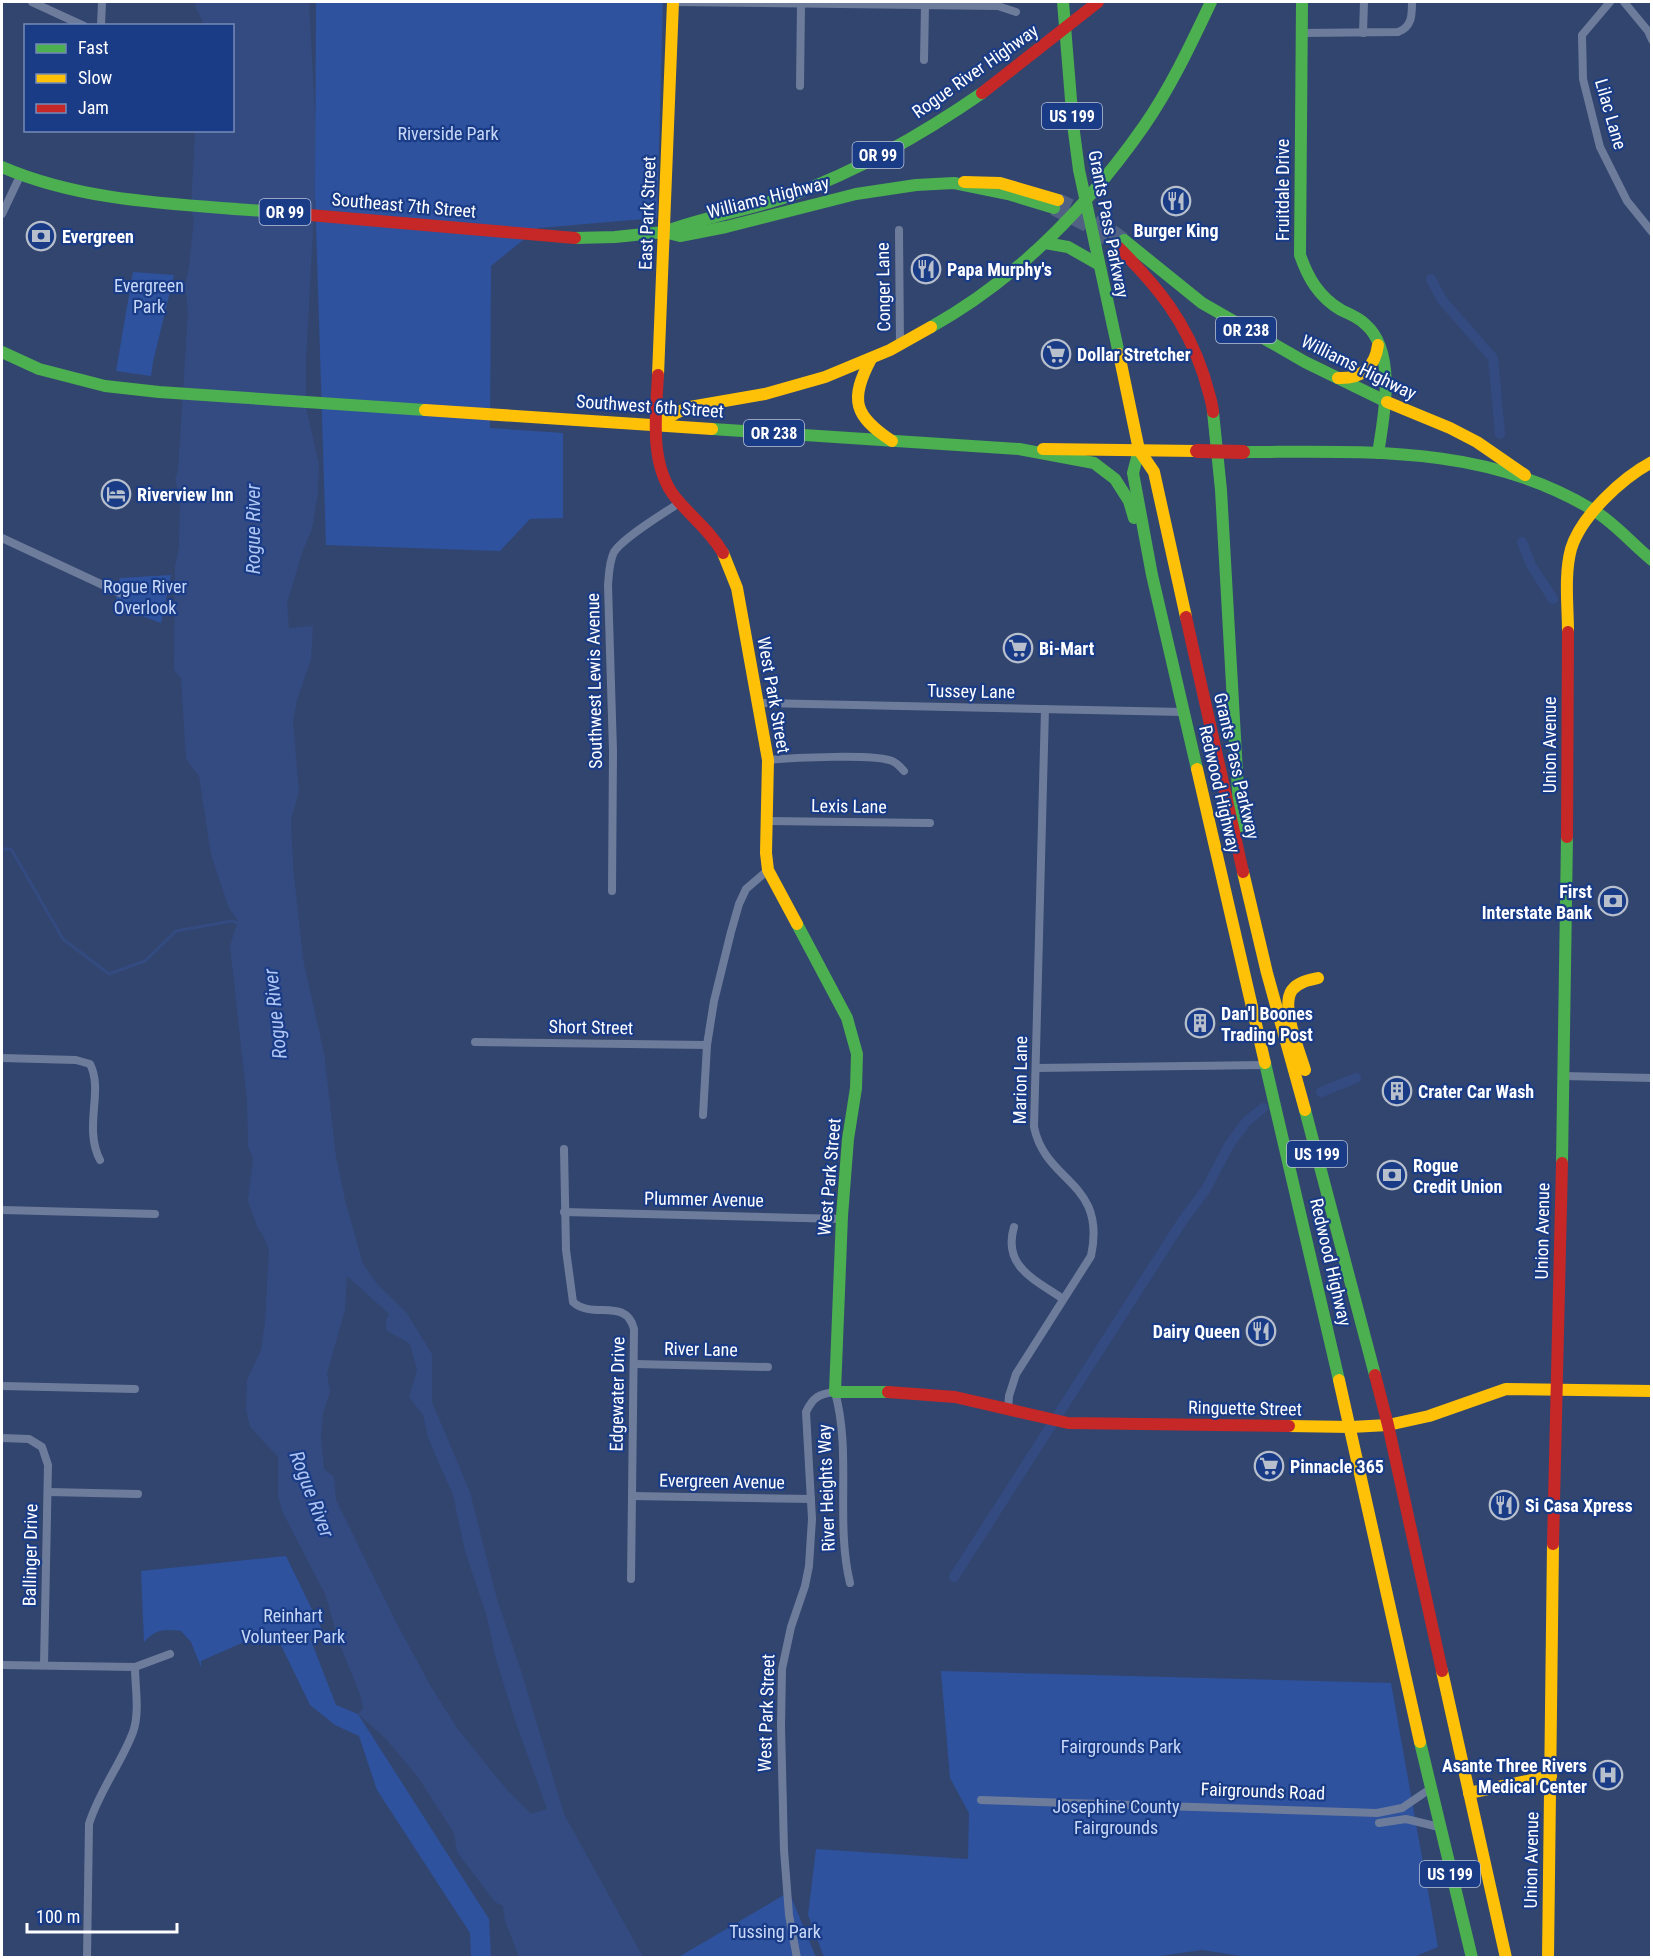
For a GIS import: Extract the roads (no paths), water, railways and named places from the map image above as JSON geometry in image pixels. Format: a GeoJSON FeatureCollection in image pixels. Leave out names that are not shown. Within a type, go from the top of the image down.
{"type":"FeatureCollection","features":[{"type":"Feature","properties":{"kind":"main road","name":"East Park Street"},"geometry":{"type":"LineString","coordinates":[[656,426],[673,2]]}},
{"type":"Feature","properties":{"kind":"main road","name":"Grants Pass Parkway"},"geometry":{"type":"LineString","coordinates":[[1063,2],[1073,124],[1085,203],[1139,450],[1154,472],[1246,882]]}},
{"type":"Feature","properties":{"kind":"main road","name":"Rogue River Highway"},"geometry":{"type":"LineString","coordinates":[[664,232],[791,195],[878,155],[927,128],[995,84],[1098,2]]}},
{"type":"Feature","properties":{"kind":"main road"},"geometry":{"type":"LineString","coordinates":[[656,426],[681,410],[772,393],[825,377],[871,358],[900,344],[997,285],[1046,243],[1085,203],[1127,152],[1183,61],[1211,2]]}},
{"type":"Feature","properties":{"kind":"main road","name":"Fruitdale Drive"},"geometry":{"type":"LineString","coordinates":[[1302,2],[1300,255],[1305,272],[1314,289],[1324,299],[1370,328],[1378,344],[1385,364],[1386,402],[1378,453]]}},
{"type":"Feature","properties":{"kind":"main road","name":"Southeast 7th Street"},"geometry":{"type":"LineString","coordinates":[[2,167],[20,176],[66,190],[111,197],[569,238],[615,237],[664,232]]}},
{"type":"Feature","properties":{"kind":"main road","name":"Williams Highway"},"geometry":{"type":"LineString","coordinates":[[664,232],[680,236],[726,227],[856,194],[916,185],[954,183],[1056,204]]}},
{"type":"Feature","properties":{"kind":"main road"},"geometry":{"type":"LineString","coordinates":[[1046,243],[1068,247],[1098,264]]}},
{"type":"Feature","properties":{"kind":"main road","name":"Williams Highway"},"geometry":{"type":"LineString","coordinates":[[1246,882],[1238,807],[1221,490],[1212,403],[1196,352],[1174,311],[1121,244],[1202,303],[1252,333],[1386,402],[1477,441],[1525,475]]}},
{"type":"Feature","properties":{"kind":"main road"},"geometry":{"type":"LineString","coordinates":[[1337,378],[1349,379],[1364,375],[1374,364],[1378,344]]}},
{"type":"Feature","properties":{"kind":"main road","name":"Southwest 6th Street"},"geometry":{"type":"LineString","coordinates":[[2,352],[39,369],[105,386],[159,392],[1019,449],[1139,450]]}},
{"type":"Feature","properties":{"kind":"main road"},"geometry":{"type":"LineString","coordinates":[[871,358],[860,379],[857,395],[861,412],[871,427],[892,441]]}},
{"type":"Feature","properties":{"kind":"main road","name":"West Park Street"},"geometry":{"type":"LineString","coordinates":[[656,426],[659,465],[668,487],[679,503],[713,537],[732,571],[768,760],[766,853],[768,870],[848,1018],[857,1043],[858,1074],[846,1155],[835,1392]]}},
{"type":"Feature","properties":{"kind":"main road"},"geometry":{"type":"LineString","coordinates":[[1019,449],[1094,463],[1115,479],[1129,501],[1152,575]]}},
{"type":"Feature","properties":{"kind":"main road","name":"Grants Pass Parkway"},"geometry":{"type":"LineString","coordinates":[[1139,450],[1133,473],[1152,575]]}},
{"type":"Feature","properties":{"kind":"main road","name":"Williams Highway"},"geometry":{"type":"LineString","coordinates":[[1139,450],[1378,453],[1453,458],[1525,475],[1550,486],[1594,510],[1652,560]]}},
{"type":"Feature","properties":{"kind":"main road","name":"Union Avenue"},"geometry":{"type":"LineString","coordinates":[[1548,1958],[1552,1536],[1566,975],[1568,579],[1572,546],[1594,510],[1640,468],[1652,462]]}},
{"type":"Feature","properties":{"kind":"main road","name":"Redwood Highway"},"geometry":{"type":"LineString","coordinates":[[1152,575],[1351,1427],[1360,1479],[1430,1789],[1472,1958]]}},
{"type":"Feature","properties":{"kind":"main road","name":"Redwood Highway"},"geometry":{"type":"LineString","coordinates":[[1246,882],[1267,973],[1322,1170],[1388,1425],[1506,1958]]}},
{"type":"Feature","properties":{"kind":"main road"},"geometry":{"type":"LineString","coordinates":[[1318,978],[1303,981],[1290,994],[1288,1009],[1317,1115],[1322,1170]]}},
{"type":"Feature","properties":{"kind":"main road","name":"Ringuette Street"},"geometry":{"type":"LineString","coordinates":[[835,1392],[934,1394],[983,1403],[1050,1420],[1084,1424],[1351,1427],[1388,1425],[1429,1416],[1506,1389],[1652,1391]]}},
{"type":"Feature","properties":{"kind":"main road"},"geometry":{"type":"LineString","coordinates":[[1469,1793],[1551,1776]]}},
{"type":"Feature","properties":{"kind":"main road"},"geometry":{"type":"LineString","coordinates":[[1457,1904],[1464,1958]]}},
{"type":"Feature","properties":{"kind":"street"},"geometry":{"type":"LineString","coordinates":[[32,2],[80,24]]}},
{"type":"Feature","properties":{"kind":"street"},"geometry":{"type":"LineString","coordinates":[[101,24],[102,2]]}},
{"type":"Feature","properties":{"kind":"street"},"geometry":{"type":"LineString","coordinates":[[673,2],[998,6],[1016,12]]}},
{"type":"Feature","properties":{"kind":"street"},"geometry":{"type":"LineString","coordinates":[[1363,33],[1364,2]]}},
{"type":"Feature","properties":{"kind":"street"},"geometry":{"type":"LineString","coordinates":[[1302,33],[1402,31],[1411,20],[1412,2]]}},
{"type":"Feature","properties":{"kind":"street","name":"Lilac Lane"},"geometry":{"type":"LineString","coordinates":[[1610,2],[1582,35],[1583,79],[1600,147],[1627,201],[1652,232]]}},
{"type":"Feature","properties":{"kind":"street"},"geometry":{"type":"LineString","coordinates":[[1624,2],[1648,31],[1652,40]]}},
{"type":"Feature","properties":{"kind":"street"},"geometry":{"type":"LineString","coordinates":[[800,86],[801,4]]}},
{"type":"Feature","properties":{"kind":"street"},"geometry":{"type":"LineString","coordinates":[[924,60],[925,5]]}},
{"type":"Feature","properties":{"kind":"street"},"geometry":{"type":"LineString","coordinates":[[2,214],[20,176]]}},
{"type":"Feature","properties":{"kind":"street","name":"Conger Lane"},"geometry":{"type":"LineString","coordinates":[[899,230],[900,344]]}},
{"type":"Feature","properties":{"kind":"street","name":"Southwest Lewis Avenue"},"geometry":{"type":"LineString","coordinates":[[612,891],[613,751],[608,585],[610,567],[618,546],[679,503]]}},
{"type":"Feature","properties":{"kind":"street"},"geometry":{"type":"LineString","coordinates":[[2,538],[120,593]]}},
{"type":"Feature","properties":{"kind":"street","name":"Tussey Lane"},"geometry":{"type":"LineString","coordinates":[[759,704],[1184,711]]}},
{"type":"Feature","properties":{"kind":"street","name":"Marion Lane"},"geometry":{"type":"LineString","coordinates":[[1008,1410],[1009,1396],[1016,1374],[1091,1256],[1095,1233],[1087,1201],[1041,1149],[1034,1127],[1046,709]]}},
{"type":"Feature","properties":{"kind":"street"},"geometry":{"type":"LineString","coordinates":[[768,760],[826,757],[876,758],[893,761],[904,771]]}},
{"type":"Feature","properties":{"kind":"street","name":"Lexis Lane"},"geometry":{"type":"LineString","coordinates":[[767,821],[930,824]]}},
{"type":"Feature","properties":{"kind":"street"},"geometry":{"type":"LineString","coordinates":[[703,1116],[707,1045],[722,965],[739,904],[746,889],[768,870]]}},
{"type":"Feature","properties":{"kind":"street","name":"Short Street"},"geometry":{"type":"LineString","coordinates":[[475,1042],[707,1045]]}},
{"type":"Feature","properties":{"kind":"street"},"geometry":{"type":"LineString","coordinates":[[2,1058],[76,1060],[90,1064],[95,1082],[93,1145],[100,1160]]}},
{"type":"Feature","properties":{"kind":"street"},"geometry":{"type":"LineString","coordinates":[[1036,1068],[1266,1065]]}},
{"type":"Feature","properties":{"kind":"street"},"geometry":{"type":"LineString","coordinates":[[1563,1076],[1652,1078]]}},
{"type":"Feature","properties":{"kind":"street","name":"Edgewater Drive"},"geometry":{"type":"LineString","coordinates":[[564,1149],[564,1212],[573,1302],[583,1309],[612,1310],[628,1315],[634,1329],[631,1579]]}},
{"type":"Feature","properties":{"kind":"street"},"geometry":{"type":"LineString","coordinates":[[2,1210],[155,1214]]}},
{"type":"Feature","properties":{"kind":"street","name":"Plummer Avenue"},"geometry":{"type":"LineString","coordinates":[[564,1212],[842,1219]]}},
{"type":"Feature","properties":{"kind":"street"},"geometry":{"type":"LineString","coordinates":[[1014,1227],[1011,1244],[1017,1263],[1023,1271],[1063,1299]]}},
{"type":"Feature","properties":{"kind":"street","name":"River Lane"},"geometry":{"type":"LineString","coordinates":[[634,1364],[768,1367]]}},
{"type":"Feature","properties":{"kind":"street"},"geometry":{"type":"LineString","coordinates":[[2,1386],[135,1389]]}},
{"type":"Feature","properties":{"kind":"street","name":"West Park Street"},"geometry":{"type":"LineString","coordinates":[[797,1958],[789,1915],[784,1850],[781,1755],[782,1669],[791,1627],[805,1586],[809,1566],[811,1499],[806,1412],[812,1400],[819,1394],[835,1392]]}},
{"type":"Feature","properties":{"kind":"street","name":"River Heights Way"},"geometry":{"type":"LineString","coordinates":[[835,1392],[839,1406],[842,1441],[845,1548],[850,1583]]}},
{"type":"Feature","properties":{"kind":"street","name":"Ballinger Drive"},"geometry":{"type":"LineString","coordinates":[[2,1438],[29,1439],[42,1447],[48,1464],[44,1665]]}},
{"type":"Feature","properties":{"kind":"street"},"geometry":{"type":"LineString","coordinates":[[48,1492],[138,1494]]}},
{"type":"Feature","properties":{"kind":"street","name":"Evergreen Avenue"},"geometry":{"type":"LineString","coordinates":[[632,1496],[811,1499]]}},
{"type":"Feature","properties":{"kind":"street"},"geometry":{"type":"LineString","coordinates":[[2,1665],[135,1667],[170,1654]]}},
{"type":"Feature","properties":{"kind":"street"},"geometry":{"type":"LineString","coordinates":[[87,1958],[89,1824],[94,1807],[134,1730],[135,1667]]}},
{"type":"Feature","properties":{"kind":"street","name":"Fairgrounds Road"},"geometry":{"type":"LineString","coordinates":[[981,1800],[1377,1813],[1402,1808],[1430,1789]]}},
{"type":"Feature","properties":{"kind":"street"},"geometry":{"type":"LineString","coordinates":[[1379,1823],[1406,1819],[1439,1827]]}},
{"type":"Feature","properties":{"kind":"water","name":"Rogue River"},"geometry":{"type":"Polygon","coordinates":[[[195,2],[309,2],[315,117],[315,193],[306,360],[306,407],[319,465],[318,492],[312,529],[303,550],[287,603],[289,628],[313,626],[311,659],[297,700],[293,723],[299,791],[291,820],[293,865],[303,959],[324,1053],[336,1157],[345,1200],[363,1264],[378,1285],[406,1312],[432,1354],[432,1402],[470,1492],[497,1599],[564,1814],[643,1957],[519,1957],[505,1921],[503,1906],[495,1902],[457,1852],[454,1833],[418,1777],[385,1738],[358,1714],[363,1709],[361,1697],[339,1643],[326,1596],[283,1513],[278,1496],[278,1457],[250,1427],[246,1409],[247,1380],[261,1350],[269,1250],[258,1229],[248,1201],[253,1158],[248,1147],[247,1101],[230,946],[238,921],[229,908],[211,854],[199,776],[186,759],[181,678],[174,670],[175,567],[179,546],[180,501],[175,479],[178,471],[188,312],[185,285],[194,220],[191,209],[195,132],[234,132],[234,24],[203,24],[195,2]],[[347,1276],[345,1310],[327,1373],[330,1392],[323,1413],[321,1439],[324,1469],[334,1477],[336,1500],[430,1685],[457,1728],[507,1790],[531,1814],[547,1809],[495,1656],[487,1617],[465,1551],[453,1495],[428,1438],[423,1415],[409,1397],[417,1370],[410,1344],[386,1330],[386,1320],[389,1314],[347,1276]]]}},
{"type":"Feature","properties":{"kind":"waterway"},"geometry":{"type":"LineString","coordinates":[[1431,279],[1442,300],[1493,358],[1500,434]]}},
{"type":"Feature","properties":{"kind":"waterway"},"geometry":{"type":"LineString","coordinates":[[1522,542],[1531,565],[1553,599]]}},
{"type":"Feature","properties":{"kind":"waterway"},"geometry":{"type":"LineString","coordinates":[[2,849],[11,849],[63,939],[109,974],[145,961],[176,931],[232,921],[241,924]]}},
{"type":"Feature","properties":{"kind":"waterway"},"geometry":{"type":"LineString","coordinates":[[1321,1092],[1356,1078]]}},
{"type":"Feature","properties":{"kind":"waterway"},"geometry":{"type":"LineString","coordinates":[[954,1577],[1181,1223],[1206,1189],[1229,1145],[1246,1122],[1263,1108]]}},
{"type":"Feature","properties":{"kind":"tunnel"},"geometry":{"type":"LineString","coordinates":[[1058,200],[1091,216],[1124,240]]}},
{"type":"Feature","properties":{"kind":"tunnel"},"geometry":{"type":"LineString","coordinates":[[1054,208],[1086,224],[1118,247]]}},
{"type":"Feature","properties":{"kind":"place","name":"Burger King"},"geometry":{"type":"Point","coordinates":[1176,201]}},
{"type":"Feature","properties":{"kind":"place","name":"Evergreen"},"geometry":{"type":"Point","coordinates":[41,236]}},
{"type":"Feature","properties":{"kind":"place","name":"Papa Murphy's"},"geometry":{"type":"Point","coordinates":[926,269]}},
{"type":"Feature","properties":{"kind":"place","name":"Dollar Stretcher"},"geometry":{"type":"Point","coordinates":[1056,354]}},
{"type":"Feature","properties":{"kind":"place","name":"Riverview Inn"},"geometry":{"type":"Point","coordinates":[116,494]}},
{"type":"Feature","properties":{"kind":"place","name":"Bi-Mart"},"geometry":{"type":"Point","coordinates":[1018,648]}},
{"type":"Feature","properties":{"kind":"place","name":"First Interstate Bank"},"geometry":{"type":"Point","coordinates":[1613,901]}},
{"type":"Feature","properties":{"kind":"place","name":"Dan'l Boones Trading Post"},"geometry":{"type":"Point","coordinates":[1200,1023]}},
{"type":"Feature","properties":{"kind":"place","name":"Crater Car Wash"},"geometry":{"type":"Point","coordinates":[1397,1091]}},
{"type":"Feature","properties":{"kind":"place","name":"Rogue Credit Union"},"geometry":{"type":"Point","coordinates":[1392,1175]}},
{"type":"Feature","properties":{"kind":"place","name":"Dairy Queen"},"geometry":{"type":"Point","coordinates":[1261,1331]}},
{"type":"Feature","properties":{"kind":"place","name":"Pinnacle 365"},"geometry":{"type":"Point","coordinates":[1269,1466]}},
{"type":"Feature","properties":{"kind":"place","name":"Si Casa Xpress"},"geometry":{"type":"Point","coordinates":[1504,1505]}},
{"type":"Feature","properties":{"kind":"place","name":"Asante Three Rivers Medical Center"},"geometry":{"type":"Point","coordinates":[1608,1775]}},
{"type":"Feature","properties":{"kind":"park label","name":"Riverside Park"},"geometry":{"type":"Point","coordinates":[448,133]}},
{"type":"Feature","properties":{"kind":"park label","name":"Evergreen Park"},"geometry":{"type":"Point","coordinates":[149,295]}},
{"type":"Feature","properties":{"kind":"park label","name":"Rogue River Overlook"},"geometry":{"type":"Point","coordinates":[145,596]}},
{"type":"Feature","properties":{"kind":"park label","name":"Reinhart Volunteer Park"},"geometry":{"type":"Point","coordinates":[293,1625]}},
{"type":"Feature","properties":{"kind":"park label","name":"Fairgrounds Park"},"geometry":{"type":"Point","coordinates":[1121,1746]}},
{"type":"Feature","properties":{"kind":"park label","name":"Josephine County Fairgrounds"},"geometry":{"type":"Point","coordinates":[1116,1816]}},
{"type":"Feature","properties":{"kind":"park label","name":"Tussing Park"},"geometry":{"type":"Point","coordinates":[775,1931]}}]}
